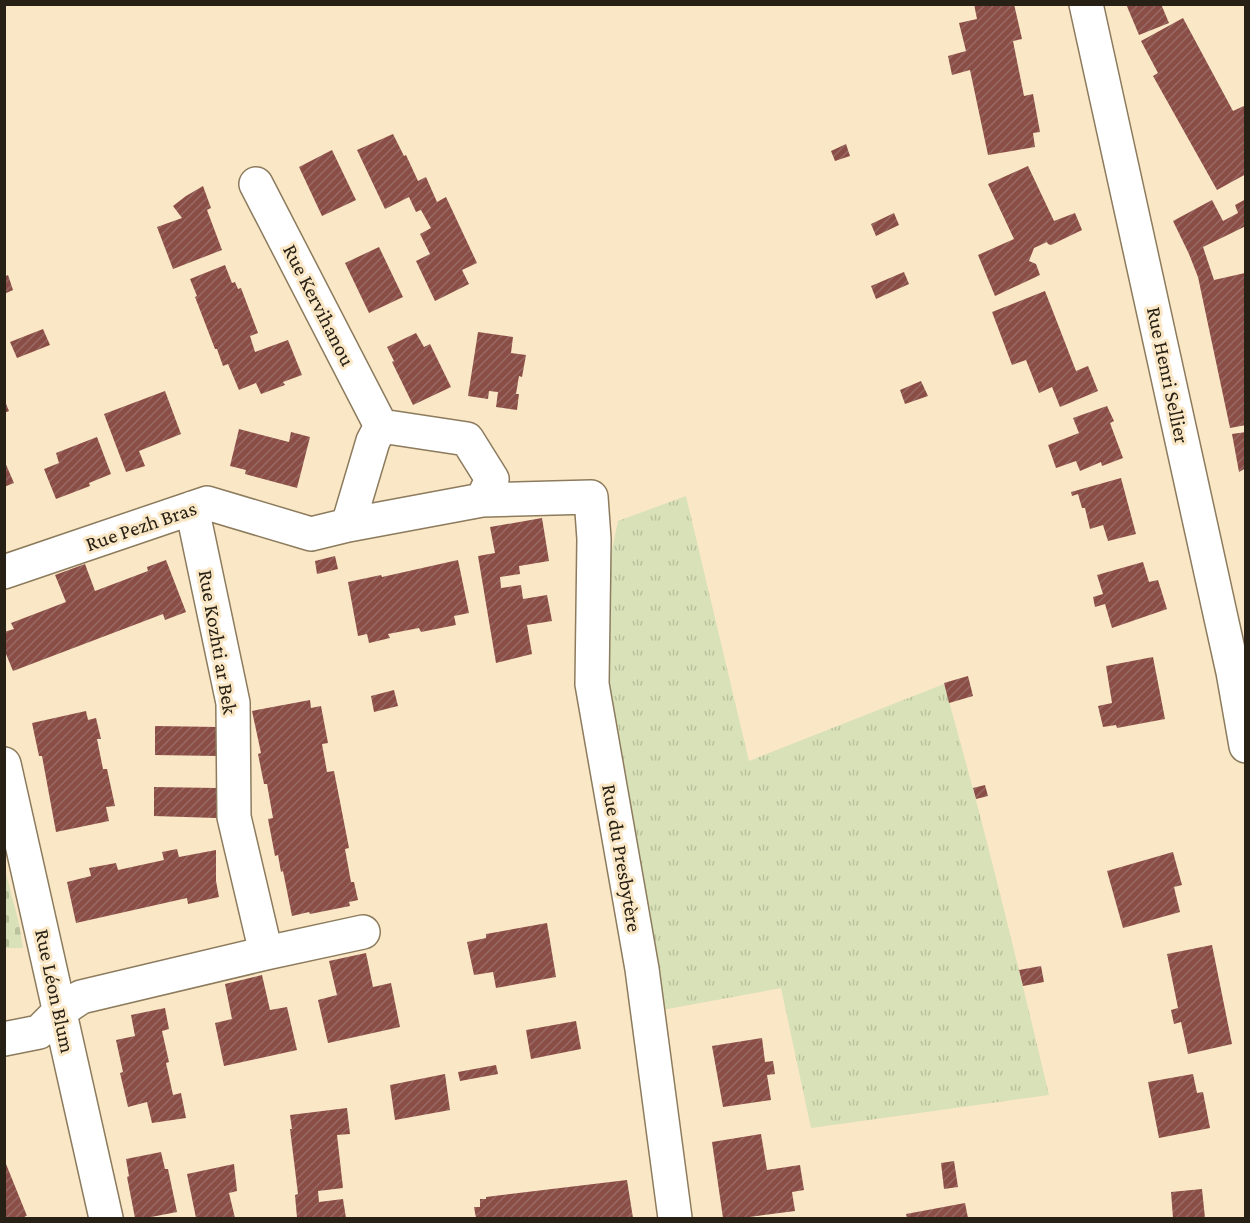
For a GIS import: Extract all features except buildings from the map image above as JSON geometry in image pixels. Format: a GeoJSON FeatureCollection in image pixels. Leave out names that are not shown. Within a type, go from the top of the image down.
{"type":"FeatureCollection","features":[{"type":"Feature","properties":{"kind":"street","name":"Rue Henri Sellier"},"geometry":{"type":"LineString","coordinates":[[1086,4],[1224,628],[1245,746]]}},
{"type":"Feature","properties":{"kind":"street","name":"Rue Kervihanou"},"geometry":{"type":"LineString","coordinates":[[256,184],[381,426]]}},
{"type":"Feature","properties":{"kind":"street"},"geometry":{"type":"LineString","coordinates":[[348,525],[373,441],[381,426],[467,439],[492,479],[482,500]]}},
{"type":"Feature","properties":{"kind":"street","name":"Rue Pezh Bras"},"geometry":{"type":"LineString","coordinates":[[4,572],[207,503],[311,534],[482,500],[591,497]]}},
{"type":"Feature","properties":{"kind":"street","name":"Rue du Presbytère"},"geometry":{"type":"LineString","coordinates":[[591,497],[594,539],[592,684],[642,969],[675,1218]]}},
{"type":"Feature","properties":{"kind":"street","name":"Rue Kozhti ar Bek"},"geometry":{"type":"LineString","coordinates":[[192,508],[232,703],[234,817],[266,953]]}},
{"type":"Feature","properties":{"kind":"street","name":"Rue Léon Blum"},"geometry":{"type":"LineString","coordinates":[[4,764],[106,1218]]}},
{"type":"Feature","properties":{"kind":"street"},"geometry":{"type":"LineString","coordinates":[[4,1039],[39,1032],[59,1012],[81,997],[363,932]]}},
{"type":"Feature","properties":{"kind":"green space"},"geometry":{"type":"Polygon","coordinates":[[[686,496],[749,761],[944,684],[986,837],[1049,1095],[811,1128],[781,988],[662,1010],[598,618],[618,521],[686,496]]]}},
{"type":"Feature","properties":{"kind":"green space"},"geometry":{"type":"Polygon","coordinates":[[[4,866],[19,924],[23,948],[5,948],[4,866]]]}}]}
